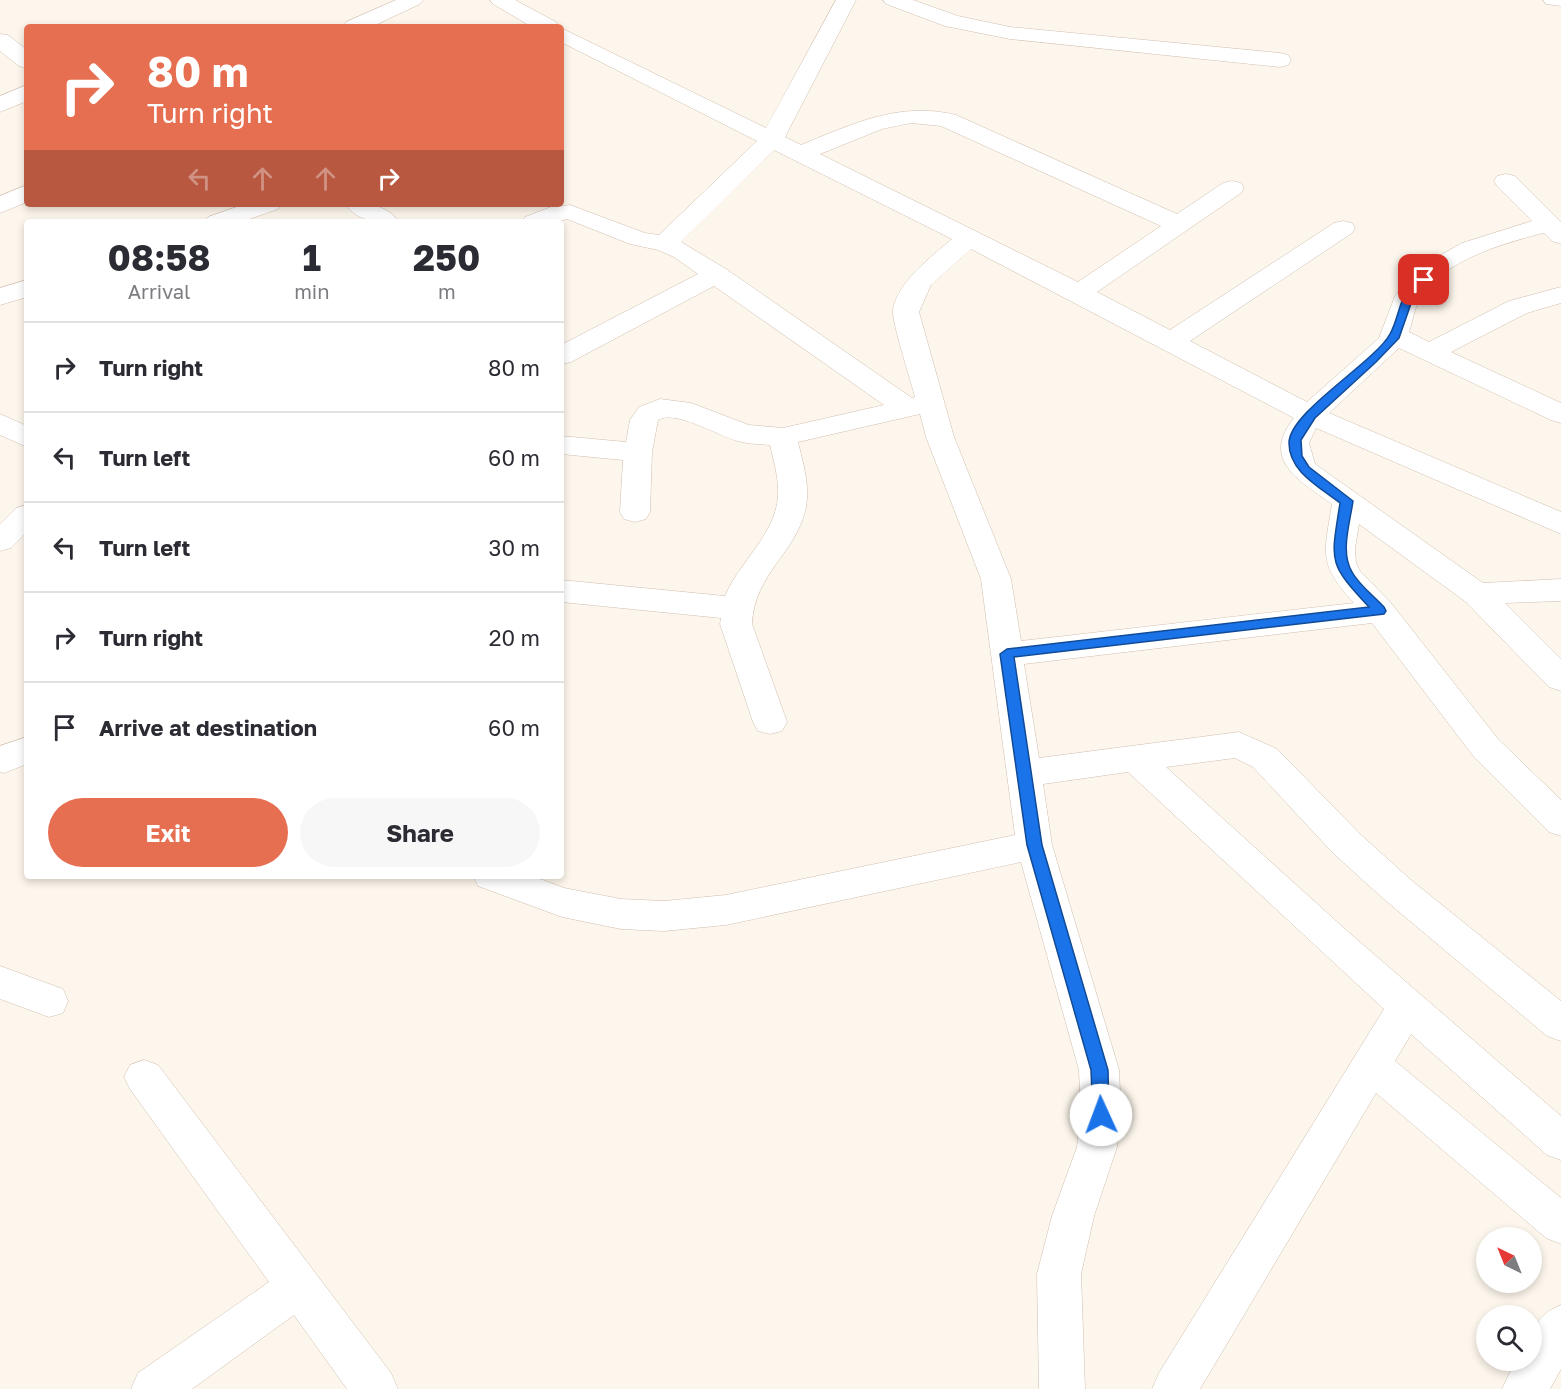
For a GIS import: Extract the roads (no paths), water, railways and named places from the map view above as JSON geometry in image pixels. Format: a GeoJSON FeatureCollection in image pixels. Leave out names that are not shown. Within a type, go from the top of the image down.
{"type":"FeatureCollection","features":[{"type":"Feature","properties":{"kind":"street"},"geometry":{"type":"LineString","coordinates":[[361,24],[413,0]]}},
{"type":"Feature","properties":{"kind":"street"},"geometry":{"type":"LineString","coordinates":[[500,0],[543,24]]}},
{"type":"Feature","properties":{"kind":"street"},"geometry":{"type":"LineString","coordinates":[[665,244],[772,139],[846,0]]}},
{"type":"Feature","properties":{"kind":"street"},"geometry":{"type":"LineString","coordinates":[[893,0],[953,21],[1010,33],[1280,60]]}},
{"type":"Feature","properties":{"kind":"street"},"geometry":{"type":"LineString","coordinates":[[1553,0],[1561,0]]}},
{"type":"Feature","properties":{"kind":"street"},"geometry":{"type":"LineString","coordinates":[[564,35],[802,153],[1310,415],[1561,524]]}},
{"type":"Feature","properties":{"kind":"street"},"geometry":{"type":"LineString","coordinates":[[0,40],[24,59]]}},
{"type":"Feature","properties":{"kind":"street"},"geometry":{"type":"LineString","coordinates":[[0,105],[24,93]]}},
{"type":"Feature","properties":{"kind":"street"},"geometry":{"type":"LineString","coordinates":[[802,153],[871,127],[906,117],[935,116],[1180,225]]}},
{"type":"Feature","properties":{"kind":"street"},"geometry":{"type":"LineString","coordinates":[[1506,181],[1555,230]]}},
{"type":"Feature","properties":{"kind":"street"},"geometry":{"type":"LineString","coordinates":[[1078,294],[1232,188]]}},
{"type":"Feature","properties":{"kind":"street"},"geometry":{"type":"LineString","coordinates":[[0,206],[24,194]]}},
{"type":"Feature","properties":{"kind":"street"},"geometry":{"type":"LineString","coordinates":[[226,219],[260,207]]}},
{"type":"Feature","properties":{"kind":"street"},"geometry":{"type":"LineString","coordinates":[[362,207],[382,219]]}},
{"type":"Feature","properties":{"kind":"street"},"geometry":{"type":"LineString","coordinates":[[542,219],[560,212],[570,212],[639,239],[665,244],[683,252],[918,406],[940,437],[996,579],[1034,845],[1099,1070],[1101,1115],[1097,1147],[1073,1216],[1059,1274],[1062,1389]]}},
{"type":"Feature","properties":{"kind":"street"},"geometry":{"type":"LineString","coordinates":[[1170,342],[1343,228]]}},
{"type":"Feature","properties":{"kind":"street"},"geometry":{"type":"LineString","coordinates":[[1555,230],[1512,232],[1442,264],[1409,294],[1395,336],[1372,360],[1310,415],[1295,440],[1296,456],[1304,470],[1477,594],[1561,680]]}},
{"type":"Feature","properties":{"kind":"street"},"geometry":{"type":"LineString","coordinates":[[918,406],[906,312],[910,295],[920,281],[967,239]]}},
{"type":"Feature","properties":{"kind":"street"},"geometry":{"type":"LineString","coordinates":[[564,354],[717,274]]}},
{"type":"Feature","properties":{"kind":"street"},"geometry":{"type":"LineString","coordinates":[[1430,352],[1518,307],[1561,295]]}},
{"type":"Feature","properties":{"kind":"street"},"geometry":{"type":"LineString","coordinates":[[1395,336],[1561,414]]}},
{"type":"Feature","properties":{"kind":"street"},"geometry":{"type":"LineString","coordinates":[[635,512],[638,452],[644,420],[649,413],[670,407],[745,434],[783,437],[918,406]]}},
{"type":"Feature","properties":{"kind":"street"},"geometry":{"type":"LineString","coordinates":[[770,722],[736,624],[735,608],[740,592],[782,531],[790,513],[793,492],[783,437]]}},
{"type":"Feature","properties":{"kind":"street"},"geometry":{"type":"LineString","coordinates":[[564,445],[638,452]]}},
{"type":"Feature","properties":{"kind":"street"},"geometry":{"type":"LineString","coordinates":[[1347,501],[1340,548],[1341,562],[1347,576],[1380,611],[1486,748],[1561,822]]}},
{"type":"Feature","properties":{"kind":"street"},"geometry":{"type":"LineString","coordinates":[[0,541],[24,518]]}},
{"type":"Feature","properties":{"kind":"street"},"geometry":{"type":"LineString","coordinates":[[564,591],[735,608]]}},
{"type":"Feature","properties":{"kind":"street"},"geometry":{"type":"LineString","coordinates":[[1477,594],[1561,591]]}},
{"type":"Feature","properties":{"kind":"street"},"geometry":{"type":"LineString","coordinates":[[1007,654],[1380,611]]}},
{"type":"Feature","properties":{"kind":"street"},"geometry":{"type":"LineString","coordinates":[[1024,773],[1239,745],[1265,758],[1347,844],[1398,891],[1561,1024]]}},
{"type":"Feature","properties":{"kind":"street"},"geometry":{"type":"LineString","coordinates":[[0,759],[4,760],[24,751]]}},
{"type":"Feature","properties":{"kind":"street"},"geometry":{"type":"LineString","coordinates":[[1134,758],[1407,1006],[1561,1142]]}},
{"type":"Feature","properties":{"kind":"street"},"geometry":{"type":"LineString","coordinates":[[499,879],[562,902],[621,914],[664,916],[726,910],[1034,845]]}},
{"type":"Feature","properties":{"kind":"street"},"geometry":{"type":"LineString","coordinates":[[0,982],[49,1001]]}},
{"type":"Feature","properties":{"kind":"street"},"geometry":{"type":"LineString","coordinates":[[1175,1389],[1407,1006]]}},
{"type":"Feature","properties":{"kind":"street"},"geometry":{"type":"LineString","coordinates":[[1371,1065],[1561,1224]]}},
{"type":"Feature","properties":{"kind":"street"},"geometry":{"type":"LineString","coordinates":[[144,1077],[375,1389]]}},
{"type":"Feature","properties":{"kind":"street"},"geometry":{"type":"LineString","coordinates":[[154,1389],[298,1287]]}},
{"type":"Feature","properties":{"kind":"street"},"geometry":{"type":"LineString","coordinates":[[1525,1389],[1561,1326]]}}]}
